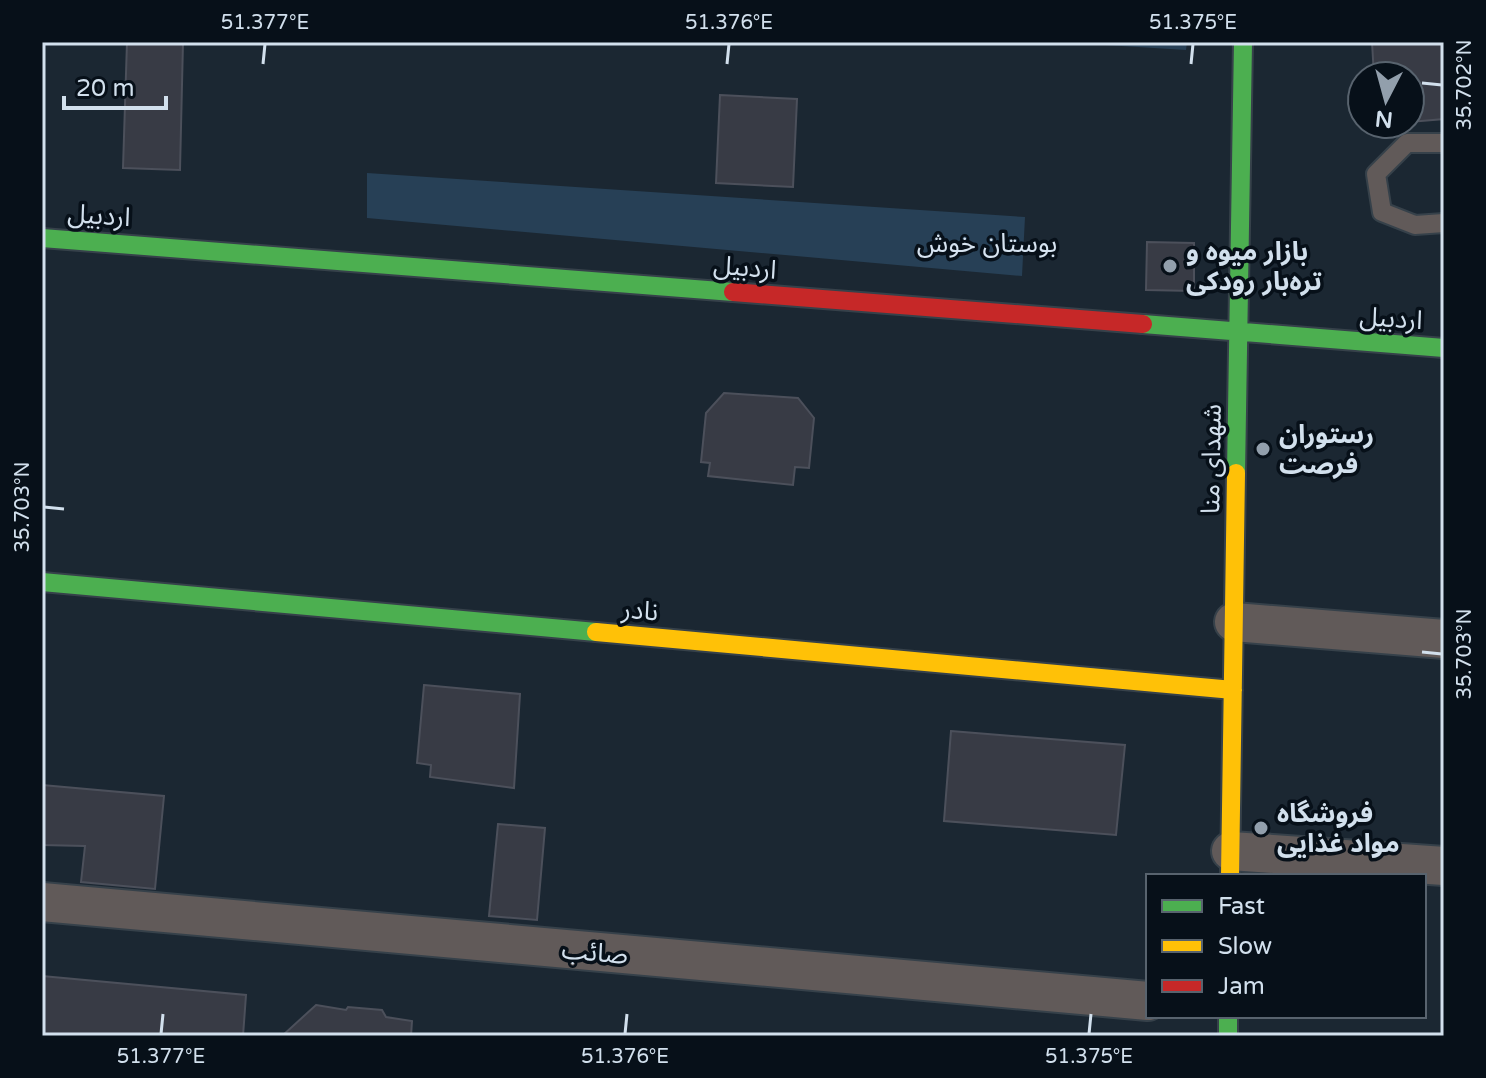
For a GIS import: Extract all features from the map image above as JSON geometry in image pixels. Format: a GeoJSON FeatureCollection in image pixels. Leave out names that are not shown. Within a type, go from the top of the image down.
{"type":"FeatureCollection","features":[{"type":"Feature","properties":{"kind":"street","name":"شهدای منا"},"geometry":{"type":"LineString","coordinates":[[1230,864],[1243,42]]}},
{"type":"Feature","properties":{"kind":"street","name":"اردبیل"},"geometry":{"type":"LineString","coordinates":[[42,238],[1444,348]]}},
{"type":"Feature","properties":{"kind":"street","name":"نادر"},"geometry":{"type":"LineString","coordinates":[[42,582],[1233,690]]}},
{"type":"Feature","properties":{"kind":"street"},"geometry":{"type":"LineString","coordinates":[[1234,622],[1444,639]]}},
{"type":"Feature","properties":{"kind":"street"},"geometry":{"type":"LineString","coordinates":[[1230,864],[1444,866]]}},
{"type":"Feature","properties":{"kind":"street","name":"صائب"},"geometry":{"type":"LineString","coordinates":[[42,902],[1146,1001]]}},
{"type":"Feature","properties":{"kind":"lane"},"geometry":{"type":"LineString","coordinates":[[1444,143],[1407,143],[1376,174],[1382,212],[1415,225],[1444,223]]}},
{"type":"Feature","properties":{"kind":"green space"},"geometry":{"type":"Polygon","coordinates":[[[1057,42],[1187,42],[1186,50],[1057,42]]]}},
{"type":"Feature","properties":{"kind":"green space","name":"بوستان خوش"},"geometry":{"type":"Polygon","coordinates":[[[367,173],[1025,217],[1022,276],[367,218],[367,173]]]}},
{"type":"Feature","properties":{"kind":"building"},"geometry":{"type":"Polygon","coordinates":[[[127,42],[183,42],[180,170],[123,168],[127,42]]]}},
{"type":"Feature","properties":{"kind":"building"},"geometry":{"type":"Polygon","coordinates":[[[1372,42],[1444,42],[1444,119],[1426,121],[1426,60],[1373,60],[1372,42]]]}},
{"type":"Feature","properties":{"kind":"building"},"geometry":{"type":"Polygon","coordinates":[[[720,95],[797,99],[793,187],[716,183],[720,95]]]}},
{"type":"Feature","properties":{"kind":"building","name":"بازار میوه و تره‌بار رودکی"},"geometry":{"type":"Polygon","coordinates":[[[1147,242],[1194,243],[1194,291],[1146,290],[1147,242]]]}},
{"type":"Feature","properties":{"kind":"building"},"geometry":{"type":"Polygon","coordinates":[[[724,393],[798,398],[814,418],[809,468],[795,467],[793,485],[708,476],[710,463],[701,462],[706,413],[724,393]]]}},
{"type":"Feature","properties":{"kind":"building"},"geometry":{"type":"Polygon","coordinates":[[[424,685],[520,694],[514,788],[430,777],[431,765],[417,763],[424,685]]]}},
{"type":"Feature","properties":{"kind":"building"},"geometry":{"type":"Polygon","coordinates":[[[951,731],[1125,745],[1116,835],[944,821],[951,731]]]}},
{"type":"Feature","properties":{"kind":"building"},"geometry":{"type":"Polygon","coordinates":[[[42,785],[164,796],[155,889],[81,882],[85,846],[42,845],[42,785]]]}},
{"type":"Feature","properties":{"kind":"building"},"geometry":{"type":"Polygon","coordinates":[[[498,824],[545,828],[537,920],[489,916],[498,824]]]}},
{"type":"Feature","properties":{"kind":"building"},"geometry":{"type":"Polygon","coordinates":[[[42,976],[246,995],[243,1036],[42,1036],[42,976]]]}},
{"type":"Feature","properties":{"kind":"building"},"geometry":{"type":"Polygon","coordinates":[[[316,1005],[346,1010],[348,1007],[382,1010],[386,1017],[412,1021],[411,1036],[282,1036],[316,1005]]]}},
{"type":"Feature","properties":{"kind":"traffic: fast"},"geometry":{"type":"LineString","coordinates":[[1236,473],[1243,42]]}},
{"type":"Feature","properties":{"kind":"traffic: fast"},"geometry":{"type":"LineString","coordinates":[[42,238],[733,292]]}},
{"type":"Feature","properties":{"kind":"traffic: fast"},"geometry":{"type":"LineString","coordinates":[[1143,324],[1444,348]]}},
{"type":"Feature","properties":{"kind":"traffic: fast"},"geometry":{"type":"LineString","coordinates":[[42,582],[596,632]]}},
{"type":"Feature","properties":{"kind":"traffic: fast"},"geometry":{"type":"LineString","coordinates":[[1228,1018],[1228,1036]]}},
{"type":"Feature","properties":{"kind":"traffic: slow"},"geometry":{"type":"LineString","coordinates":[[1230,874],[1236,473]]}},
{"type":"Feature","properties":{"kind":"traffic: slow"},"geometry":{"type":"LineString","coordinates":[[596,632],[1233,690]]}},
{"type":"Feature","properties":{"kind":"traffic: jam"},"geometry":{"type":"LineString","coordinates":[[733,292],[1143,324]]}},
{"type":"Feature","properties":{"kind":"place","name":"بازار میوه و تره‌بار رودکی"},"geometry":{"type":"Point","coordinates":[1170,266]}},
{"type":"Feature","properties":{"kind":"place","name":"رستوران فرصت"},"geometry":{"type":"Point","coordinates":[1263,449]}},
{"type":"Feature","properties":{"kind":"place","name":"فروشگاه مواد غذایی"},"geometry":{"type":"Point","coordinates":[1261,828]}}]}
